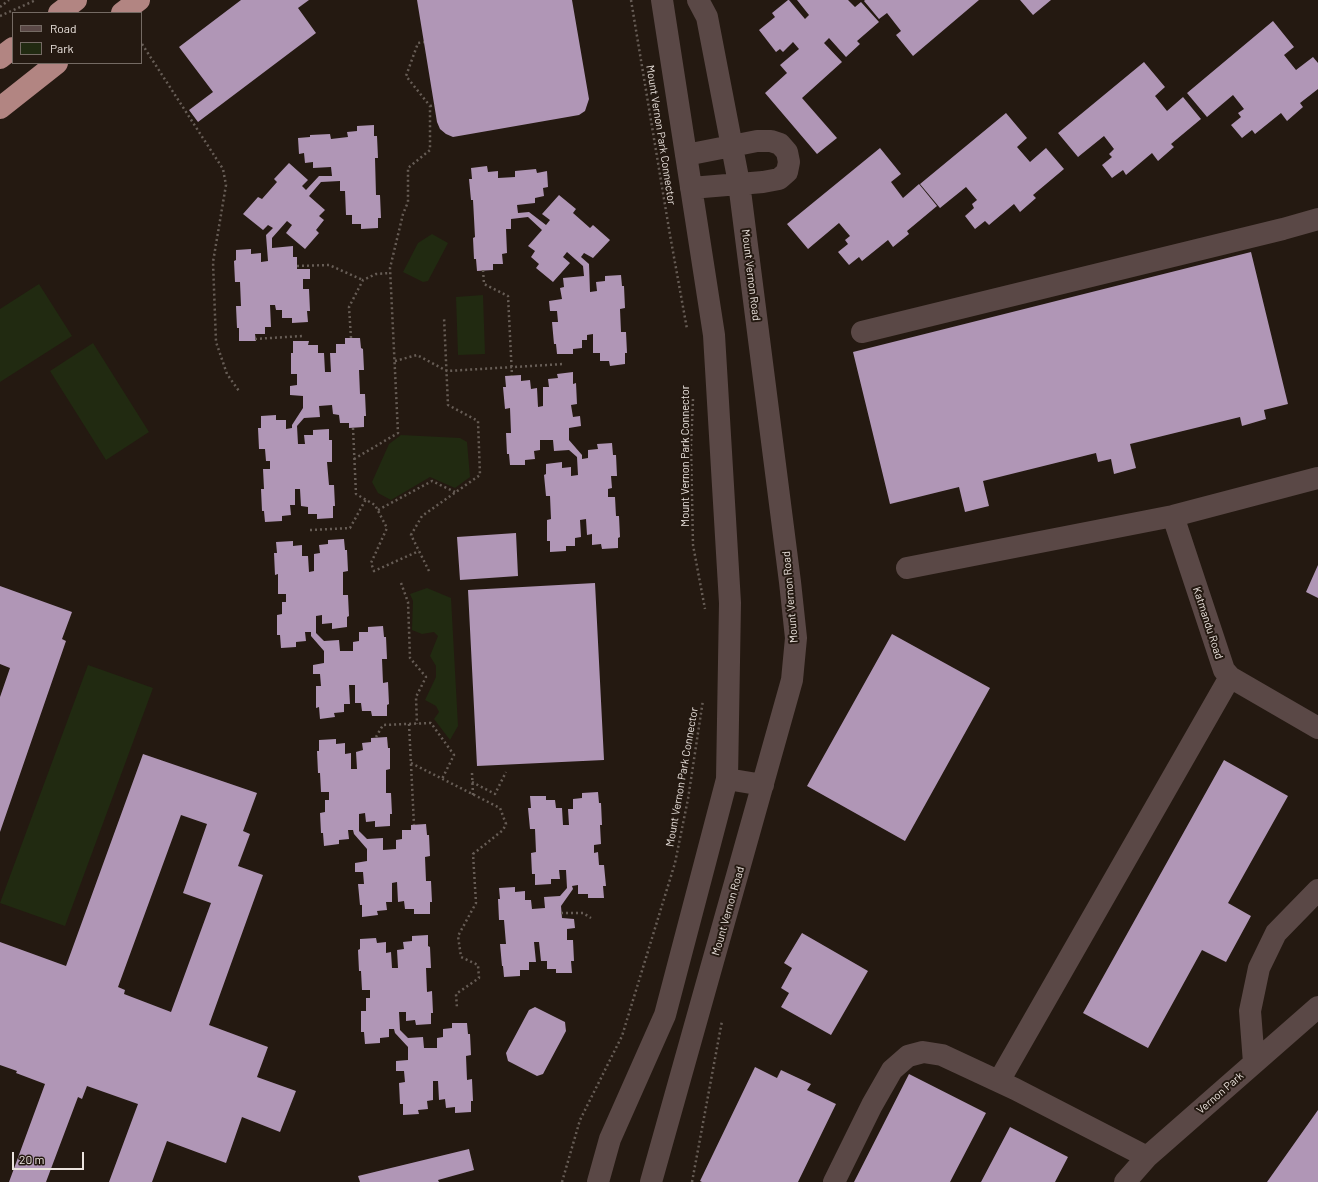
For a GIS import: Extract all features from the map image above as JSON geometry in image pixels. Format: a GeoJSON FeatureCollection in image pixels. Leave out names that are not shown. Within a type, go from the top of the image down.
{"type":"FeatureCollection","features":[{"type":"Feature","properties":{"kind":"highway"},"geometry":{"type":"LineString","coordinates":[[60,12],[76,0]]}},
{"type":"Feature","properties":{"kind":"highway"},"geometry":{"type":"LineString","coordinates":[[123,12],[139,0]]}},
{"type":"Feature","properties":{"kind":"highway"},"geometry":{"type":"LineString","coordinates":[[0,58],[12,49]]}},
{"type":"Feature","properties":{"kind":"highway"},"geometry":{"type":"LineString","coordinates":[[0,108],[56,64]]}},
{"type":"Feature","properties":{"kind":"street"},"geometry":{"type":"LineString","coordinates":[[598,1182],[610,1140],[665,1015],[727,779],[730,603],[714,334],[662,0]]}},
{"type":"Feature","properties":{"kind":"street","name":"Mount Vernon Road"},"geometry":{"type":"LineString","coordinates":[[652,1182],[792,680],[796,638],[739,183],[707,17],[698,0]]}},
{"type":"Feature","properties":{"kind":"street"},"geometry":{"type":"LineString","coordinates":[[686,155],[757,141],[771,141],[780,144],[787,152],[789,162],[787,172],[779,179],[763,182],[691,188]]}},
{"type":"Feature","properties":{"kind":"street"},"geometry":{"type":"LineString","coordinates":[[862,332],[1318,220]]}},
{"type":"Feature","properties":{"kind":"street"},"geometry":{"type":"LineString","coordinates":[[907,568],[1173,516],[1318,478]]}},
{"type":"Feature","properties":{"kind":"street","name":"Katmandu Road"},"geometry":{"type":"LineString","coordinates":[[1173,516],[1220,662],[1224,670],[1230,677],[1318,728]]}},
{"type":"Feature","properties":{"kind":"street"},"geometry":{"type":"LineString","coordinates":[[999,1081],[1230,677]]}},
{"type":"Feature","properties":{"kind":"street"},"geometry":{"type":"LineString","coordinates":[[727,779],[763,785]]}},
{"type":"Feature","properties":{"kind":"street"},"geometry":{"type":"LineString","coordinates":[[1254,1063],[1250,1011],[1259,968],[1276,933],[1318,890]]}},
{"type":"Feature","properties":{"kind":"street","name":"Vernon Park"},"geometry":{"type":"LineString","coordinates":[[1125,1182],[1147,1156],[1318,1007]]}},
{"type":"Feature","properties":{"kind":"street"},"geometry":{"type":"LineString","coordinates":[[834,1182],[872,1105],[892,1070],[908,1056],[923,1052],[942,1055],[999,1081],[1147,1156]]}},
{"type":"Feature","properties":{"kind":"path"},"geometry":{"type":"LineString","coordinates":[[0,7],[9,0]]}},
{"type":"Feature","properties":{"kind":"path"},"geometry":{"type":"LineString","coordinates":[[0,16],[36,0]]}},
{"type":"Feature","properties":{"kind":"path","name":"Mount Vernon Park Connector"},"geometry":{"type":"LineString","coordinates":[[631,0],[670,235],[688,331]]}},
{"type":"Feature","properties":{"kind":"path"},"geometry":{"type":"LineString","coordinates":[[354,459],[398,433],[390,268],[403,214],[408,202],[408,168],[430,150],[430,106],[406,76],[418,43],[424,42]]}},
{"type":"Feature","properties":{"kind":"path"},"geometry":{"type":"LineString","coordinates":[[142,44],[223,169],[226,185],[213,262],[216,342],[227,374],[239,391]]}},
{"type":"Feature","properties":{"kind":"path"},"geometry":{"type":"LineString","coordinates":[[430,106],[435,105]]}},
{"type":"Feature","properties":{"kind":"path"},"geometry":{"type":"LineString","coordinates":[[297,266],[329,265],[363,280]]}},
{"type":"Feature","properties":{"kind":"path"},"geometry":{"type":"LineString","coordinates":[[483,270],[484,284],[508,296],[512,376]]}},
{"type":"Feature","properties":{"kind":"path"},"geometry":{"type":"LineString","coordinates":[[351,338],[350,307],[363,280],[376,274],[390,273]]}},
{"type":"Feature","properties":{"kind":"path"},"geometry":{"type":"LineString","coordinates":[[429,571],[411,535],[422,516],[480,475],[478,421],[448,405],[444,317]]}},
{"type":"Feature","properties":{"kind":"path"},"geometry":{"type":"LineString","coordinates":[[255,339],[302,336]]}},
{"type":"Feature","properties":{"kind":"path"},"geometry":{"type":"LineString","coordinates":[[395,361],[417,355],[447,371],[564,364]]}},
{"type":"Feature","properties":{"kind":"path","name":"Mount Vernon Park Connector"},"geometry":{"type":"LineString","coordinates":[[693,392],[690,446],[693,545],[706,614]]}},
{"type":"Feature","properties":{"kind":"path"},"geometry":{"type":"LineString","coordinates":[[353,428],[356,494],[375,505],[387,528],[370,563],[374,571],[419,551]]}},
{"type":"Feature","properties":{"kind":"path"},"geometry":{"type":"LineString","coordinates":[[378,510],[432,481],[456,492]]}},
{"type":"Feature","properties":{"kind":"path"},"geometry":{"type":"LineString","coordinates":[[310,530],[350,528],[366,499]]}},
{"type":"Feature","properties":{"kind":"path"},"geometry":{"type":"LineString","coordinates":[[401,584],[408,602],[410,658],[426,677],[416,697],[417,724]]}},
{"type":"Feature","properties":{"kind":"path","name":"Mount Vernon Park Connector"},"geometry":{"type":"LineString","coordinates":[[562,1182],[580,1120],[622,1036],[675,863],[688,799],[704,694]]}},
{"type":"Feature","properties":{"kind":"path"},"geometry":{"type":"LineString","coordinates":[[376,738],[383,726],[431,723],[454,754],[442,779]]}},
{"type":"Feature","properties":{"kind":"path"},"geometry":{"type":"LineString","coordinates":[[409,724],[414,825]]}},
{"type":"Feature","properties":{"kind":"path"},"geometry":{"type":"LineString","coordinates":[[411,763],[500,808],[506,824],[502,830],[473,854],[476,903],[458,936],[461,957],[478,965],[479,978],[456,994],[457,1008]]}},
{"type":"Feature","properties":{"kind":"path"},"geometry":{"type":"LineString","coordinates":[[472,782],[495,794],[506,772]]}},
{"type":"Feature","properties":{"kind":"path"},"geometry":{"type":"LineString","coordinates":[[472,773],[473,795]]}},
{"type":"Feature","properties":{"kind":"path"},"geometry":{"type":"LineString","coordinates":[[561,913],[583,913],[591,918]]}},
{"type":"Feature","properties":{"kind":"path"},"geometry":{"type":"LineString","coordinates":[[692,1182],[722,1020]]}},
{"type":"Feature","properties":{"kind":"green space"},"geometry":{"type":"Polygon","coordinates":[[[432,234],[448,243],[428,281],[423,282],[403,272],[418,243],[432,234]]]}},
{"type":"Feature","properties":{"kind":"green space"},"geometry":{"type":"Polygon","coordinates":[[[39,284],[72,336],[0,382],[0,309],[39,284]]]}},
{"type":"Feature","properties":{"kind":"green space"},"geometry":{"type":"Polygon","coordinates":[[[483,295],[485,354],[458,355],[456,297],[483,295]]]}},
{"type":"Feature","properties":{"kind":"green space"},"geometry":{"type":"Polygon","coordinates":[[[93,343],[149,432],[106,460],[50,371],[93,343]]]}},
{"type":"Feature","properties":{"kind":"green space"},"geometry":{"type":"Polygon","coordinates":[[[401,435],[460,438],[467,442],[470,477],[455,488],[430,477],[391,500],[378,493],[372,482],[389,444],[401,435]]]}},
{"type":"Feature","properties":{"kind":"green space"},"geometry":{"type":"Polygon","coordinates":[[[427,588],[451,598],[458,726],[450,740],[434,719],[439,712],[436,706],[425,700],[436,677],[436,666],[430,656],[438,636],[434,632],[422,634],[412,630],[413,601],[410,594],[427,588]]]}},
{"type":"Feature","properties":{"kind":"green space"},"geometry":{"type":"Polygon","coordinates":[[[88,665],[153,688],[65,926],[0,903],[88,665]]]}},
{"type":"Feature","properties":{"kind":"building"},"geometry":{"type":"Polygon","coordinates":[[[241,0],[309,0],[298,8],[316,33],[198,122],[189,110],[213,92],[179,47],[241,0]]]}},
{"type":"Feature","properties":{"kind":"building"},"geometry":{"type":"Polygon","coordinates":[[[417,0],[572,0],[589,99],[585,111],[579,115],[453,137],[446,134],[440,129],[437,122],[417,0]]]}},
{"type":"Feature","properties":{"kind":"building"},"geometry":{"type":"Polygon","coordinates":[[[788,0],[805,19],[809,15],[797,0],[848,0],[855,7],[861,2],[879,22],[857,41],[860,44],[846,57],[829,38],[824,43],[842,62],[802,98],[837,138],[817,154],[765,93],[787,73],[780,65],[799,49],[793,42],[783,52],[780,49],[776,52],[759,30],[775,17],[772,13],[788,0]]]}},
{"type":"Feature","properties":{"kind":"building"},"geometry":{"type":"Polygon","coordinates":[[[979,0],[913,56],[896,35],[901,31],[887,13],[879,19],[864,1],[979,0]]]}},
{"type":"Feature","properties":{"kind":"building"},"geometry":{"type":"Polygon","coordinates":[[[1020,0],[1051,0],[1033,15],[1020,0]]]}},
{"type":"Feature","properties":{"kind":"building"},"geometry":{"type":"Polygon","coordinates":[[[1273,21],[1294,47],[1284,55],[1296,70],[1313,57],[1318,63],[1318,89],[1300,103],[1303,107],[1287,121],[1281,113],[1255,134],[1252,130],[1242,138],[1231,125],[1241,117],[1238,113],[1244,109],[1233,95],[1207,117],[1187,93],[1273,21]]]}},
{"type":"Feature","properties":{"kind":"building"},"geometry":{"type":"Polygon","coordinates":[[[1144,62],[1165,87],[1155,96],[1167,111],[1183,97],[1201,119],[1171,144],[1174,147],[1158,161],[1152,153],[1126,175],[1123,170],[1112,178],[1102,165],[1112,157],[1109,154],[1114,149],[1104,136],[1078,157],[1058,133],[1144,62]]]}},
{"type":"Feature","properties":{"kind":"building"},"geometry":{"type":"Polygon","coordinates":[[[1006,113],[1027,138],[1017,147],[1030,162],[1046,148],[1064,169],[1033,195],[1036,198],[1020,212],[1014,204],[989,225],[985,221],[975,229],[965,216],[974,208],[972,204],[977,200],[966,187],[940,208],[920,184],[1006,113]]]}},
{"type":"Feature","properties":{"kind":"building"},"geometry":{"type":"Polygon","coordinates":[[[374,125],[374,136],[377,136],[378,158],[375,158],[376,195],[380,195],[381,218],[378,218],[378,228],[361,229],[361,224],[352,224],[352,215],[346,215],[345,191],[340,191],[340,181],[321,182],[309,196],[325,210],[319,216],[324,220],[316,230],[319,233],[305,249],[286,233],[292,225],[287,221],[272,238],[272,248],[293,246],[293,257],[297,257],[297,269],[310,269],[310,279],[303,279],[303,289],[309,289],[310,311],[307,311],[308,322],[292,323],[292,318],[282,318],[282,310],[276,310],[275,305],[270,305],[271,327],[265,327],[265,334],[255,334],[256,341],[239,341],[236,306],[241,306],[240,282],[235,282],[234,261],[236,260],[236,250],[251,249],[251,254],[261,253],[261,262],[268,261],[266,235],[273,228],[268,225],[263,230],[243,214],[258,197],[262,199],[277,182],[274,179],[289,163],[308,180],[302,186],[306,190],[319,176],[332,176],[331,167],[313,168],[313,162],[305,163],[304,153],[299,154],[298,138],[310,137],[310,135],[330,134],[331,139],[348,137],[347,132],[357,131],[357,126],[374,125]]]}},
{"type":"Feature","properties":{"kind":"building"},"geometry":{"type":"Polygon","coordinates":[[[880,148],[901,174],[891,182],[903,198],[919,184],[937,206],[907,231],[909,234],[893,247],[888,240],[862,261],[859,257],[849,265],[838,252],[848,244],[845,240],[850,236],[839,223],[808,249],[787,224],[880,148]]]}},
{"type":"Feature","properties":{"kind":"building"},"geometry":{"type":"Polygon","coordinates":[[[487,166],[488,172],[498,171],[498,178],[515,177],[515,171],[536,169],[537,173],[547,171],[548,187],[543,188],[544,196],[535,198],[535,203],[517,205],[518,213],[529,212],[546,225],[550,220],[542,214],[559,195],[576,209],[573,213],[590,228],[593,225],[610,240],[593,258],[584,253],[581,257],[589,264],[590,292],[597,291],[596,282],[605,281],[605,276],[621,275],[622,286],[624,286],[625,308],[620,309],[621,332],[626,332],[627,353],[625,353],[625,364],[610,366],[609,361],[600,361],[600,353],[593,353],[593,334],[587,335],[587,340],[582,340],[582,348],[573,349],[573,354],[557,354],[556,344],[554,344],[552,322],[558,322],[557,311],[550,311],[549,301],[562,299],[560,288],[564,287],[563,278],[584,276],[583,266],[567,252],[563,257],[570,263],[553,282],[536,268],[539,264],[531,257],[535,251],[528,246],[542,230],[528,217],[511,219],[511,229],[506,229],[507,253],[502,254],[503,264],[493,264],[493,270],[477,271],[476,259],[474,259],[473,238],[475,237],[473,200],[471,200],[469,179],[472,179],[471,168],[487,166]]]}},
{"type":"Feature","properties":{"kind":"building"},"geometry":{"type":"Polygon","coordinates":[[[1251,252],[1288,404],[1264,410],[1266,419],[1242,426],[1240,417],[1130,444],[1136,468],[1114,474],[1111,459],[1098,462],[1096,453],[983,481],[989,506],[965,512],[959,487],[890,504],[853,352],[1251,252]]]}},
{"type":"Feature","properties":{"kind":"building"},"geometry":{"type":"Polygon","coordinates":[[[345,338],[360,338],[361,348],[363,349],[364,370],[359,370],[360,394],[365,394],[366,416],[364,416],[364,427],[349,428],[349,423],[340,423],[339,415],[333,414],[332,405],[319,406],[320,417],[304,418],[297,426],[298,444],[305,444],[304,435],[313,435],[313,430],[329,429],[329,440],[332,440],[332,462],[327,462],[329,485],[334,485],[335,506],[333,506],[333,518],[317,519],[317,514],[308,514],[308,507],[301,506],[300,489],[295,489],[295,505],[290,505],[291,515],[282,516],[282,521],[265,522],[264,511],[262,511],[261,489],[264,489],[263,469],[270,469],[270,461],[266,461],[265,449],[259,449],[258,428],[261,428],[261,416],[276,415],[276,420],[286,420],[286,429],[292,428],[292,425],[303,408],[303,396],[290,395],[290,386],[297,385],[297,374],[291,374],[291,353],[293,353],[293,341],[309,341],[308,345],[318,345],[318,353],[324,353],[325,372],[331,372],[330,353],[336,353],[336,344],[345,344],[345,338]]]}},
{"type":"Feature","properties":{"kind":"building"},"geometry":{"type":"Polygon","coordinates":[[[573,372],[573,384],[576,383],[577,404],[571,405],[573,417],[580,416],[581,426],[569,428],[569,440],[582,455],[582,459],[588,458],[588,450],[598,449],[597,444],[612,443],[613,455],[616,455],[617,476],[611,476],[612,488],[608,489],[608,497],[615,497],[616,516],[619,516],[620,537],[618,538],[618,548],[602,549],[601,544],[592,545],[592,534],[587,535],[586,519],[580,520],[581,537],[575,538],[575,546],[566,546],[566,551],[550,552],[550,541],[547,541],[547,520],[551,519],[550,496],[546,496],[544,475],[546,474],[546,464],[562,462],[562,468],[571,467],[571,476],[578,475],[577,457],[569,450],[554,451],[553,440],[540,440],[540,450],[534,451],[535,459],[525,460],[525,465],[510,465],[509,454],[507,454],[506,433],[511,433],[510,408],[505,409],[503,387],[506,387],[505,376],[521,375],[521,381],[530,380],[531,389],[537,388],[538,407],[543,406],[543,387],[549,387],[548,379],[558,378],[557,374],[573,372]]]}},
{"type":"Feature","properties":{"kind":"building"},"geometry":{"type":"Polygon","coordinates":[[[516,533],[518,576],[460,580],[457,537],[516,533]]]}},
{"type":"Feature","properties":{"kind":"building"},"geometry":{"type":"Polygon","coordinates":[[[344,539],[345,550],[347,550],[348,571],[343,572],[343,595],[348,595],[349,616],[347,617],[347,627],[332,629],[332,623],[322,624],[322,615],[316,616],[316,633],[324,641],[339,640],[340,651],[353,651],[353,642],[359,641],[359,632],[368,632],[368,627],[383,626],[384,637],[386,637],[387,659],[382,659],[383,683],[388,682],[389,704],[387,705],[387,716],[372,716],[371,711],[362,711],[361,703],[355,703],[355,685],[349,685],[350,704],[344,704],[344,712],[334,713],[335,717],[320,719],[319,707],[316,708],[316,686],[321,686],[320,674],[313,674],[313,665],[324,663],[324,651],[311,636],[311,632],[305,632],[306,641],[296,642],[296,647],[281,648],[280,635],[277,635],[277,615],[282,614],[282,602],[286,602],[286,594],[278,594],[278,574],[275,575],[274,553],[277,553],[276,542],[293,541],[293,546],[302,545],[302,556],[308,556],[309,572],[314,571],[314,554],[320,553],[319,545],[328,544],[328,540],[344,539]]]}},
{"type":"Feature","properties":{"kind":"building"},"geometry":{"type":"Polygon","coordinates":[[[1318,565],[1318,598],[1306,592],[1318,565]]]}},
{"type":"Feature","properties":{"kind":"building"},"geometry":{"type":"Polygon","coordinates":[[[595,583],[604,760],[477,766],[468,590],[595,583]]]}},
{"type":"Feature","properties":{"kind":"building"},"geometry":{"type":"Polygon","coordinates":[[[0,586],[72,612],[62,639],[66,641],[0,832],[0,697],[10,668],[0,664],[0,586]]]}},
{"type":"Feature","properties":{"kind":"building"},"geometry":{"type":"Polygon","coordinates":[[[892,634],[990,688],[905,841],[807,786],[892,634]]]}},
{"type":"Feature","properties":{"kind":"building"},"geometry":{"type":"Polygon","coordinates":[[[387,737],[388,748],[390,748],[390,769],[386,770],[386,793],[391,793],[392,814],[390,814],[390,826],[375,827],[375,821],[366,822],[365,813],[359,814],[359,831],[367,839],[383,838],[383,850],[396,849],[396,840],[402,839],[402,830],[411,830],[411,825],[426,824],[427,835],[429,835],[430,856],[425,857],[426,881],[431,881],[432,902],[430,902],[430,914],[414,914],[414,909],[405,909],[404,901],[398,902],[397,882],[392,883],[392,902],[386,902],[387,910],[377,911],[378,915],[362,917],[362,905],[360,905],[358,884],[364,884],[363,872],[355,872],[355,863],[367,861],[367,849],[354,834],[353,830],[348,830],[349,839],[339,840],[339,844],[324,846],[323,833],[321,833],[320,813],[325,812],[325,800],[329,800],[329,792],[321,792],[317,751],[319,751],[319,740],[336,739],[336,744],[345,743],[345,754],[351,753],[351,769],[357,769],[356,752],[363,750],[362,743],[371,742],[371,738],[387,737]]]}},
{"type":"Feature","properties":{"kind":"building"},"geometry":{"type":"Polygon","coordinates":[[[143,754],[257,793],[243,831],[250,834],[238,866],[263,875],[209,1025],[268,1047],[257,1077],[296,1091],[280,1132],[242,1117],[226,1163],[167,1141],[152,1182],[109,1182],[138,1104],[87,1086],[82,1099],[78,1097],[46,1182],[9,1182],[45,1084],[0,1065],[0,942],[66,966],[143,754]],[[181,815],[118,987],[125,990],[124,994],[171,1012],[211,903],[183,893],[207,824],[181,815]]]}},
{"type":"Feature","properties":{"kind":"building"},"geometry":{"type":"Polygon","coordinates":[[[1224,760],[1288,796],[1228,903],[1251,916],[1226,962],[1202,950],[1148,1048],[1083,1013],[1224,760]]]}},
{"type":"Feature","properties":{"kind":"building"},"geometry":{"type":"Polygon","coordinates":[[[598,792],[599,803],[601,803],[601,844],[594,845],[594,853],[598,852],[599,865],[604,865],[606,886],[603,886],[604,898],[588,898],[588,894],[578,894],[578,885],[572,886],[573,889],[561,906],[562,918],[574,919],[575,928],[567,929],[567,940],[573,940],[574,961],[571,961],[572,973],[556,973],[556,969],[547,969],[547,961],[541,961],[539,942],[534,942],[536,962],[529,962],[529,970],[520,970],[520,976],[504,977],[500,944],[506,944],[504,920],[499,920],[499,888],[515,887],[515,892],[525,891],[525,900],[531,900],[532,909],[545,908],[544,897],[560,896],[567,888],[566,870],[559,870],[560,879],[551,879],[551,884],[535,885],[535,874],[532,874],[531,853],[536,852],[535,829],[530,829],[528,808],[531,808],[530,796],[546,796],[546,800],[555,800],[556,808],[562,808],[563,825],[569,825],[568,809],[573,809],[573,799],[582,798],[582,793],[598,792]]]}},
{"type":"Feature","properties":{"kind":"building"},"geometry":{"type":"Polygon","coordinates":[[[802,933],[868,971],[831,1035],[781,1007],[789,993],[781,988],[792,968],[784,963],[802,933]]]}},
{"type":"Feature","properties":{"kind":"building"},"geometry":{"type":"Polygon","coordinates":[[[428,935],[431,968],[426,968],[427,992],[432,991],[433,1013],[431,1013],[431,1024],[416,1025],[415,1020],[406,1021],[406,1012],[399,1012],[400,1030],[408,1038],[423,1037],[424,1048],[437,1048],[437,1038],[443,1037],[443,1029],[452,1028],[452,1023],[467,1023],[468,1034],[470,1034],[471,1055],[466,1056],[467,1080],[472,1079],[473,1101],[471,1101],[471,1112],[455,1113],[455,1107],[446,1108],[445,1099],[439,1100],[438,1081],[433,1081],[433,1100],[427,1101],[428,1109],[418,1110],[419,1114],[403,1115],[403,1104],[400,1104],[399,1083],[405,1082],[404,1071],[396,1071],[396,1061],[408,1060],[408,1047],[395,1033],[394,1029],[389,1029],[389,1037],[380,1038],[380,1043],[365,1044],[364,1032],[361,1032],[361,1011],[366,1011],[366,998],[370,998],[370,990],[362,990],[358,950],[360,949],[360,939],[376,938],[377,943],[386,942],[386,953],[391,952],[392,968],[398,968],[397,950],[404,949],[403,942],[412,941],[412,936],[428,935]]]}},
{"type":"Feature","properties":{"kind":"building"},"geometry":{"type":"Polygon","coordinates":[[[535,1007],[565,1022],[566,1031],[543,1074],[537,1076],[508,1061],[506,1053],[529,1010],[535,1007]]]}},
{"type":"Feature","properties":{"kind":"building"},"geometry":{"type":"Polygon","coordinates":[[[755,1067],[777,1078],[781,1070],[811,1084],[807,1090],[836,1104],[798,1182],[702,1182],[700,1181],[755,1067]]]}},
{"type":"Feature","properties":{"kind":"building"},"geometry":{"type":"Polygon","coordinates":[[[909,1074],[986,1113],[950,1182],[854,1182],[909,1074]]]}},
{"type":"Feature","properties":{"kind":"building"},"geometry":{"type":"Polygon","coordinates":[[[1318,1110],[1318,1182],[1267,1182],[1318,1110]]]}},
{"type":"Feature","properties":{"kind":"building"},"geometry":{"type":"Polygon","coordinates":[[[1010,1127],[1068,1157],[1055,1182],[981,1182],[1010,1127]]]}},
{"type":"Feature","properties":{"kind":"building"},"geometry":{"type":"Polygon","coordinates":[[[469,1149],[474,1170],[438,1180],[439,1182],[360,1182],[358,1176],[469,1149]]]}}]}
